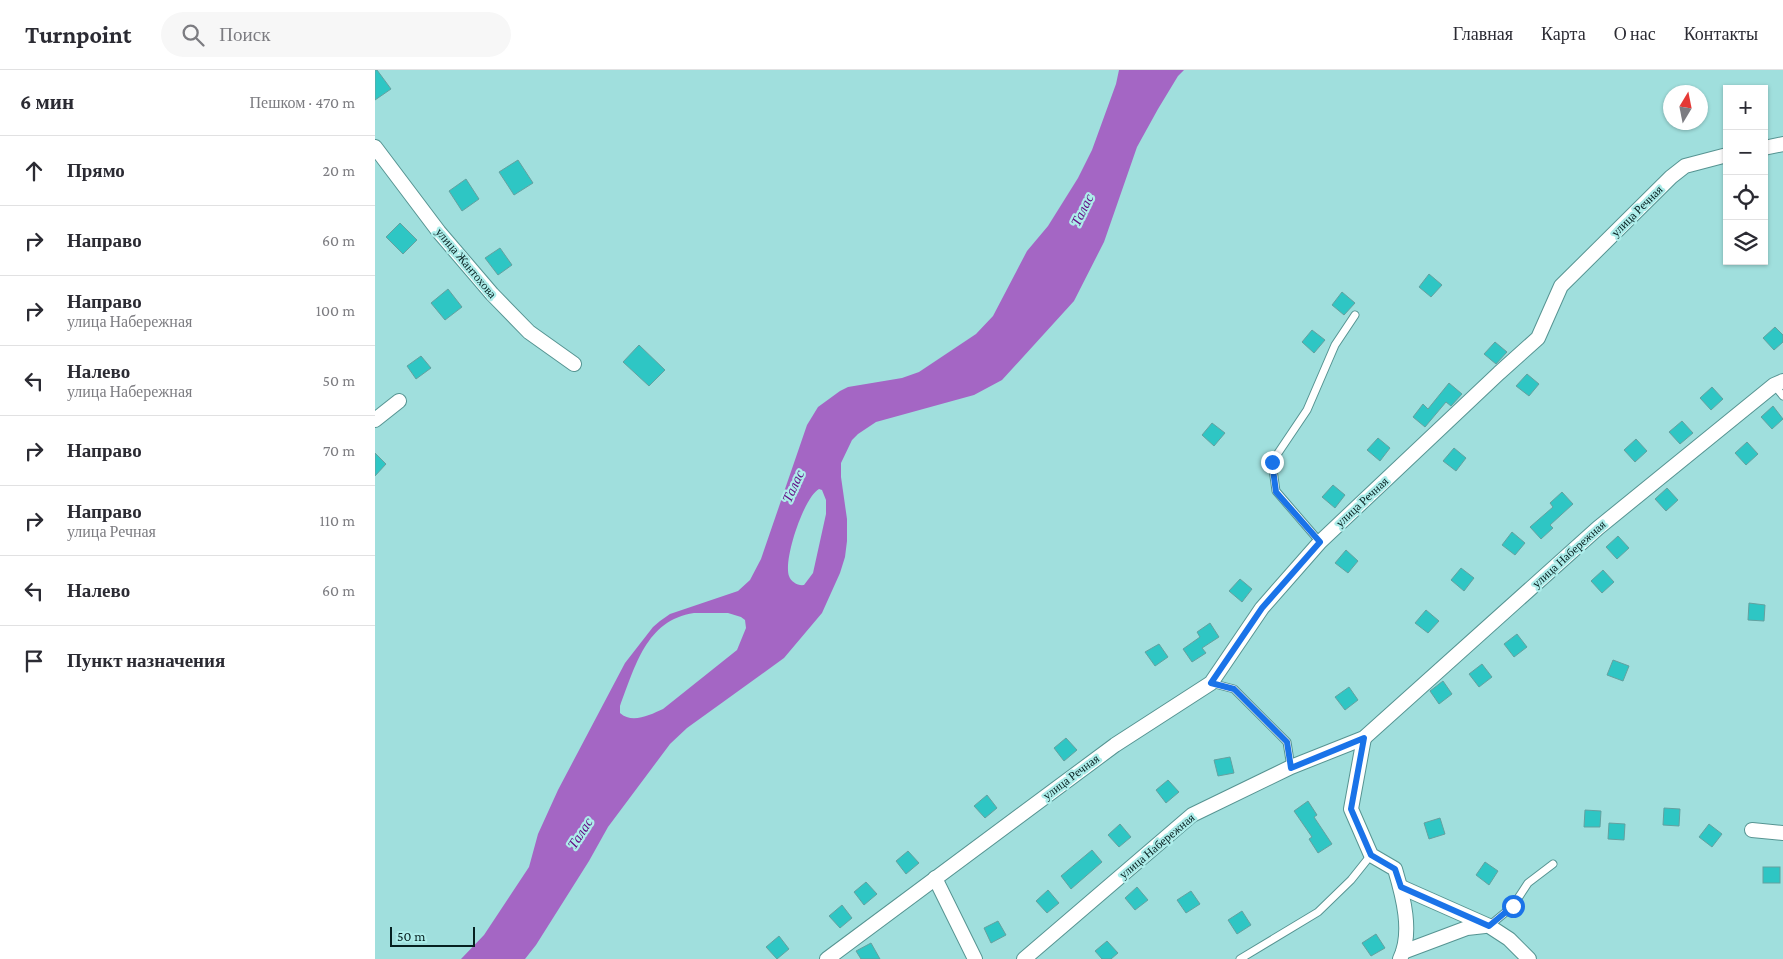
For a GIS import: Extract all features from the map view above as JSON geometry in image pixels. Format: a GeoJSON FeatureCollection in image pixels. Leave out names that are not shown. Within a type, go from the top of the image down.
{"type":"FeatureCollection","features":[{"type":"Feature","properties":{"kind":"street"},"geometry":{"type":"LineString","coordinates":[[1768,147],[1783,144]]}},
{"type":"Feature","properties":{"kind":"street","name":"улица Жантохова"},"geometry":{"type":"LineString","coordinates":[[375,147],[439,232],[492,294],[529,332],[574,364]]}},
{"type":"Feature","properties":{"kind":"street","name":"улица Речная"},"geometry":{"type":"LineString","coordinates":[[827,959],[1115,745],[1211,683],[1262,608],[1320,542],[1538,338],[1561,286],[1671,176],[1685,166],[1723,156]]}},
{"type":"Feature","properties":{"kind":"street","name":"улица Набережная"},"geometry":{"type":"LineString","coordinates":[[1024,959],[1192,815],[1291,768],[1364,738],[1598,528],[1780,387]]}},
{"type":"Feature","properties":{"kind":"street"},"geometry":{"type":"LineString","coordinates":[[375,420],[399,401]]}},
{"type":"Feature","properties":{"kind":"street"},"geometry":{"type":"LineString","coordinates":[[1364,738],[1351,809],[1371,855],[1395,869],[1407,915],[1401,956]]}},
{"type":"Feature","properties":{"kind":"street"},"geometry":{"type":"LineString","coordinates":[[1752,830],[1783,833]]}},
{"type":"Feature","properties":{"kind":"street"},"geometry":{"type":"LineString","coordinates":[[935,878],[975,959]]}},
{"type":"Feature","properties":{"kind":"street"},"geometry":{"type":"LineString","coordinates":[[1401,887],[1489,926],[1509,939],[1529,959]]}},
{"type":"Feature","properties":{"kind":"street"},"geometry":{"type":"LineString","coordinates":[[1401,956],[1467,928],[1489,926]]}},
{"type":"Feature","properties":{"kind":"lane"},"geometry":{"type":"LineString","coordinates":[[1320,542],[1276,492],[1272,462],[1307,410],[1335,345],[1355,315]]}},
{"type":"Feature","properties":{"kind":"lane"},"geometry":{"type":"LineString","coordinates":[[1211,683],[1234,689],[1287,742],[1291,768]]}},
{"type":"Feature","properties":{"kind":"lane"},"geometry":{"type":"LineString","coordinates":[[1240,959],[1319,912],[1351,880],[1371,855]]}},
{"type":"Feature","properties":{"kind":"lane"},"geometry":{"type":"LineString","coordinates":[[1489,926],[1513,906],[1528,883],[1553,864]]}},
{"type":"Feature","properties":{"kind":"water","name":"Талас"},"geometry":{"type":"Polygon","coordinates":[[[1119,70],[1184,70],[1178,76],[1137,147],[1104,242],[1074,301],[1002,380],[974,395],[876,422],[852,440],[841,463],[847,519],[845,557],[822,613],[784,658],[687,728],[670,744],[608,827],[589,861],[536,945],[525,959],[461,959],[484,935],[529,867],[538,834],[558,790],[625,663],[653,627],[670,614],[738,591],[750,580],[761,559],[807,425],[818,407],[848,387],[902,378],[919,372],[976,334],[993,316],[1027,251],[1048,226],[1078,178],[1092,150],[1116,84],[1119,70]],[[819,489],[813,494],[801,516],[789,557],[789,576],[793,582],[799,585],[804,585],[813,573],[826,514],[826,500],[822,490],[819,489]],[[694,613],[678,617],[664,625],[653,635],[637,661],[620,706],[620,713],[630,718],[635,718],[647,716],[663,709],[737,650],[746,628],[745,620],[728,613],[694,613]]]}},
{"type":"Feature","properties":{"kind":"building"},"geometry":{"type":"Polygon","coordinates":[[[375,70],[377,70],[391,89],[375,100],[375,70]]]}},
{"type":"Feature","properties":{"kind":"building"},"geometry":{"type":"Polygon","coordinates":[[[518,160],[533,183],[514,195],[499,172],[518,160]]]}},
{"type":"Feature","properties":{"kind":"building"},"geometry":{"type":"Polygon","coordinates":[[[466,179],[479,199],[462,211],[449,191],[466,179]]]}},
{"type":"Feature","properties":{"kind":"building"},"geometry":{"type":"Polygon","coordinates":[[[400,223],[417,240],[403,254],[386,237],[400,223]]]}},
{"type":"Feature","properties":{"kind":"building"},"geometry":{"type":"Polygon","coordinates":[[[500,248],[512,265],[498,275],[485,258],[500,248]]]}},
{"type":"Feature","properties":{"kind":"building"},"geometry":{"type":"Polygon","coordinates":[[[1429,274],[1442,285],[1431,297],[1419,287],[1429,274]]]}},
{"type":"Feature","properties":{"kind":"building"},"geometry":{"type":"Polygon","coordinates":[[[448,289],[462,307],[445,320],[431,303],[448,289]]]}},
{"type":"Feature","properties":{"kind":"building"},"geometry":{"type":"Polygon","coordinates":[[[1342,292],[1355,303],[1344,315],[1332,305],[1342,292]]]}},
{"type":"Feature","properties":{"kind":"building"},"geometry":{"type":"Polygon","coordinates":[[[1775,327],[1783,335],[1783,342],[1774,350],[1763,338],[1775,327]]]}},
{"type":"Feature","properties":{"kind":"building"},"geometry":{"type":"Polygon","coordinates":[[[1312,330],[1325,340],[1314,353],[1302,342],[1312,330]]]}},
{"type":"Feature","properties":{"kind":"building"},"geometry":{"type":"Polygon","coordinates":[[[1495,342],[1507,352],[1496,364],[1484,354],[1495,342]]]}},
{"type":"Feature","properties":{"kind":"building"},"geometry":{"type":"Polygon","coordinates":[[[639,345],[665,370],[649,386],[623,362],[639,345]]]}},
{"type":"Feature","properties":{"kind":"building"},"geometry":{"type":"Polygon","coordinates":[[[421,356],[431,368],[416,379],[407,366],[421,356]]]}},
{"type":"Feature","properties":{"kind":"building"},"geometry":{"type":"Polygon","coordinates":[[[1527,374],[1539,384],[1529,396],[1516,386],[1527,374]]]}},
{"type":"Feature","properties":{"kind":"building"},"geometry":{"type":"Polygon","coordinates":[[[1449,383],[1462,394],[1451,406],[1446,402],[1425,427],[1413,417],[1423,404],[1428,409],[1449,383]]]}},
{"type":"Feature","properties":{"kind":"building"},"geometry":{"type":"Polygon","coordinates":[[[1712,387],[1723,399],[1711,410],[1700,398],[1712,387]]]}},
{"type":"Feature","properties":{"kind":"building"},"geometry":{"type":"Polygon","coordinates":[[[1773,406],[1783,419],[1772,429],[1761,417],[1773,406]]]}},
{"type":"Feature","properties":{"kind":"building"},"geometry":{"type":"Polygon","coordinates":[[[1682,421],[1693,433],[1680,444],[1669,432],[1682,421]]]}},
{"type":"Feature","properties":{"kind":"building"},"geometry":{"type":"Polygon","coordinates":[[[1212,423],[1225,433],[1214,446],[1202,435],[1212,423]]]}},
{"type":"Feature","properties":{"kind":"building"},"geometry":{"type":"Polygon","coordinates":[[[1378,438],[1390,448],[1380,461],[1367,450],[1378,438]]]}},
{"type":"Feature","properties":{"kind":"building"},"geometry":{"type":"Polygon","coordinates":[[[1636,439],[1647,451],[1635,462],[1624,450],[1636,439]]]}},
{"type":"Feature","properties":{"kind":"building"},"geometry":{"type":"Polygon","coordinates":[[[1747,442],[1758,454],[1746,465],[1735,453],[1747,442]]]}},
{"type":"Feature","properties":{"kind":"building"},"geometry":{"type":"Polygon","coordinates":[[[1454,448],[1466,458],[1456,471],[1443,461],[1454,448]]]}},
{"type":"Feature","properties":{"kind":"building"},"geometry":{"type":"Polygon","coordinates":[[[375,453],[386,464],[375,476],[375,453]]]}},
{"type":"Feature","properties":{"kind":"building"},"geometry":{"type":"Polygon","coordinates":[[[1333,485],[1345,495],[1335,508],[1322,497],[1333,485]]]}},
{"type":"Feature","properties":{"kind":"building"},"geometry":{"type":"Polygon","coordinates":[[[1667,488],[1678,500],[1666,511],[1655,499],[1667,488]]]}},
{"type":"Feature","properties":{"kind":"building"},"geometry":{"type":"Polygon","coordinates":[[[1562,492],[1573,504],[1550,525],[1553,528],[1541,539],[1530,527],[1553,507],[1550,503],[1562,492]]]}},
{"type":"Feature","properties":{"kind":"building"},"geometry":{"type":"Polygon","coordinates":[[[1512,532],[1525,543],[1515,555],[1502,545],[1512,532]]]}},
{"type":"Feature","properties":{"kind":"building"},"geometry":{"type":"Polygon","coordinates":[[[1618,536],[1629,548],[1617,559],[1606,547],[1618,536]]]}},
{"type":"Feature","properties":{"kind":"building"},"geometry":{"type":"Polygon","coordinates":[[[1346,550],[1358,561],[1348,573],[1335,563],[1346,550]]]}},
{"type":"Feature","properties":{"kind":"building"},"geometry":{"type":"Polygon","coordinates":[[[1461,568],[1474,578],[1464,591],[1451,580],[1461,568]]]}},
{"type":"Feature","properties":{"kind":"building"},"geometry":{"type":"Polygon","coordinates":[[[1603,570],[1614,582],[1602,593],[1591,581],[1603,570]]]}},
{"type":"Feature","properties":{"kind":"building"},"geometry":{"type":"Polygon","coordinates":[[[1240,579],[1252,589],[1242,602],[1229,591],[1240,579]]]}},
{"type":"Feature","properties":{"kind":"building"},"geometry":{"type":"Polygon","coordinates":[[[1749,603],[1765,605],[1764,621],[1748,620],[1749,603]]]}},
{"type":"Feature","properties":{"kind":"building"},"geometry":{"type":"Polygon","coordinates":[[[1426,610],[1439,621],[1428,633],[1415,623],[1426,610]]]}},
{"type":"Feature","properties":{"kind":"building"},"geometry":{"type":"Polygon","coordinates":[[[1210,623],[1219,637],[1202,648],[1206,653],[1192,662],[1183,649],[1200,637],[1197,632],[1210,623]]]}},
{"type":"Feature","properties":{"kind":"building"},"geometry":{"type":"Polygon","coordinates":[[[1517,634],[1527,647],[1514,657],[1504,644],[1517,634]]]}},
{"type":"Feature","properties":{"kind":"building"},"geometry":{"type":"Polygon","coordinates":[[[1159,644],[1168,657],[1155,666],[1145,652],[1159,644]]]}},
{"type":"Feature","properties":{"kind":"building"},"geometry":{"type":"Polygon","coordinates":[[[1613,660],[1629,666],[1623,681],[1607,675],[1613,660]]]}},
{"type":"Feature","properties":{"kind":"building"},"geometry":{"type":"Polygon","coordinates":[[[1482,664],[1492,677],[1479,687],[1469,674],[1482,664]]]}},
{"type":"Feature","properties":{"kind":"building"},"geometry":{"type":"Polygon","coordinates":[[[1443,681],[1452,694],[1439,704],[1430,691],[1443,681]]]}},
{"type":"Feature","properties":{"kind":"building"},"geometry":{"type":"Polygon","coordinates":[[[1349,687],[1358,700],[1345,710],[1335,697],[1349,687]]]}},
{"type":"Feature","properties":{"kind":"building"},"geometry":{"type":"Polygon","coordinates":[[[1066,738],[1077,750],[1064,761],[1054,748],[1066,738]]]}},
{"type":"Feature","properties":{"kind":"building"},"geometry":{"type":"Polygon","coordinates":[[[1230,757],[1234,773],[1218,776],[1214,760],[1230,757]]]}},
{"type":"Feature","properties":{"kind":"building"},"geometry":{"type":"Polygon","coordinates":[[[1168,780],[1179,792],[1166,803],[1156,790],[1168,780]]]}},
{"type":"Feature","properties":{"kind":"building"},"geometry":{"type":"Polygon","coordinates":[[[987,795],[997,808],[985,818],[974,806],[987,795]]]}},
{"type":"Feature","properties":{"kind":"building"},"geometry":{"type":"Polygon","coordinates":[[[1308,801],[1317,815],[1314,817],[1332,844],[1318,853],[1309,839],[1312,837],[1294,811],[1308,801]]]}},
{"type":"Feature","properties":{"kind":"building"},"geometry":{"type":"Polygon","coordinates":[[[1664,808],[1680,809],[1679,826],[1663,825],[1664,808]]]}},
{"type":"Feature","properties":{"kind":"building"},"geometry":{"type":"Polygon","coordinates":[[[1585,810],[1601,811],[1600,827],[1584,827],[1585,810]]]}},
{"type":"Feature","properties":{"kind":"building"},"geometry":{"type":"Polygon","coordinates":[[[1440,818],[1445,834],[1429,839],[1424,823],[1440,818]]]}},
{"type":"Feature","properties":{"kind":"building"},"geometry":{"type":"Polygon","coordinates":[[[1609,823],[1625,824],[1624,840],[1608,839],[1609,823]]]}},
{"type":"Feature","properties":{"kind":"building"},"geometry":{"type":"Polygon","coordinates":[[[1120,824],[1131,837],[1119,847],[1108,835],[1120,824]]]}},
{"type":"Feature","properties":{"kind":"building"},"geometry":{"type":"Polygon","coordinates":[[[1709,824],[1722,834],[1712,847],[1699,837],[1709,824]]]}},
{"type":"Feature","properties":{"kind":"building"},"geometry":{"type":"Polygon","coordinates":[[[1092,850],[1102,862],[1071,889],[1061,876],[1092,850]]]}},
{"type":"Feature","properties":{"kind":"building"},"geometry":{"type":"Polygon","coordinates":[[[908,851],[919,863],[906,874],[896,861],[908,851]]]}},
{"type":"Feature","properties":{"kind":"building"},"geometry":{"type":"Polygon","coordinates":[[[1485,862],[1498,871],[1489,885],[1476,875],[1485,862]]]}},
{"type":"Feature","properties":{"kind":"building"},"geometry":{"type":"Polygon","coordinates":[[[1763,867],[1780,867],[1780,883],[1763,883],[1763,867]]]}},
{"type":"Feature","properties":{"kind":"building"},"geometry":{"type":"Polygon","coordinates":[[[866,882],[877,894],[864,905],[854,892],[866,882]]]}},
{"type":"Feature","properties":{"kind":"building"},"geometry":{"type":"Polygon","coordinates":[[[1137,887],[1148,900],[1135,910],[1125,898],[1137,887]]]}},
{"type":"Feature","properties":{"kind":"building"},"geometry":{"type":"Polygon","coordinates":[[[1048,890],[1059,903],[1047,913],[1036,901],[1048,890]]]}},
{"type":"Feature","properties":{"kind":"building"},"geometry":{"type":"Polygon","coordinates":[[[1191,891],[1200,904],[1186,913],[1177,900],[1191,891]]]}},
{"type":"Feature","properties":{"kind":"building"},"geometry":{"type":"Polygon","coordinates":[[[842,905],[852,918],[840,928],[829,916],[842,905]]]}},
{"type":"Feature","properties":{"kind":"building"},"geometry":{"type":"Polygon","coordinates":[[[1242,911],[1251,925],[1237,934],[1228,920],[1242,911]]]}},
{"type":"Feature","properties":{"kind":"building"},"geometry":{"type":"Polygon","coordinates":[[[998,921],[1006,935],[991,943],[984,928],[998,921]]]}},
{"type":"Feature","properties":{"kind":"building"},"geometry":{"type":"Polygon","coordinates":[[[1376,934],[1385,948],[1371,956],[1362,943],[1376,934]]]}},
{"type":"Feature","properties":{"kind":"building"},"geometry":{"type":"Polygon","coordinates":[[[779,936],[789,949],[777,959],[766,947],[779,936]]]}},
{"type":"Feature","properties":{"kind":"building"},"geometry":{"type":"Polygon","coordinates":[[[1107,941],[1118,953],[1111,959],[1102,959],[1095,951],[1107,941]]]}},
{"type":"Feature","properties":{"kind":"building"},"geometry":{"type":"Polygon","coordinates":[[[871,943],[880,959],[861,959],[856,951],[871,943]]]}},
{"type":"Feature","properties":{"kind":"route"},"geometry":{"type":"LineString","coordinates":[[1272,462],[1276,492],[1320,542],[1262,608],[1211,683],[1234,689],[1287,742],[1291,768],[1364,738],[1351,809],[1371,855],[1395,869],[1401,887],[1489,926],[1513,906]]}}]}
